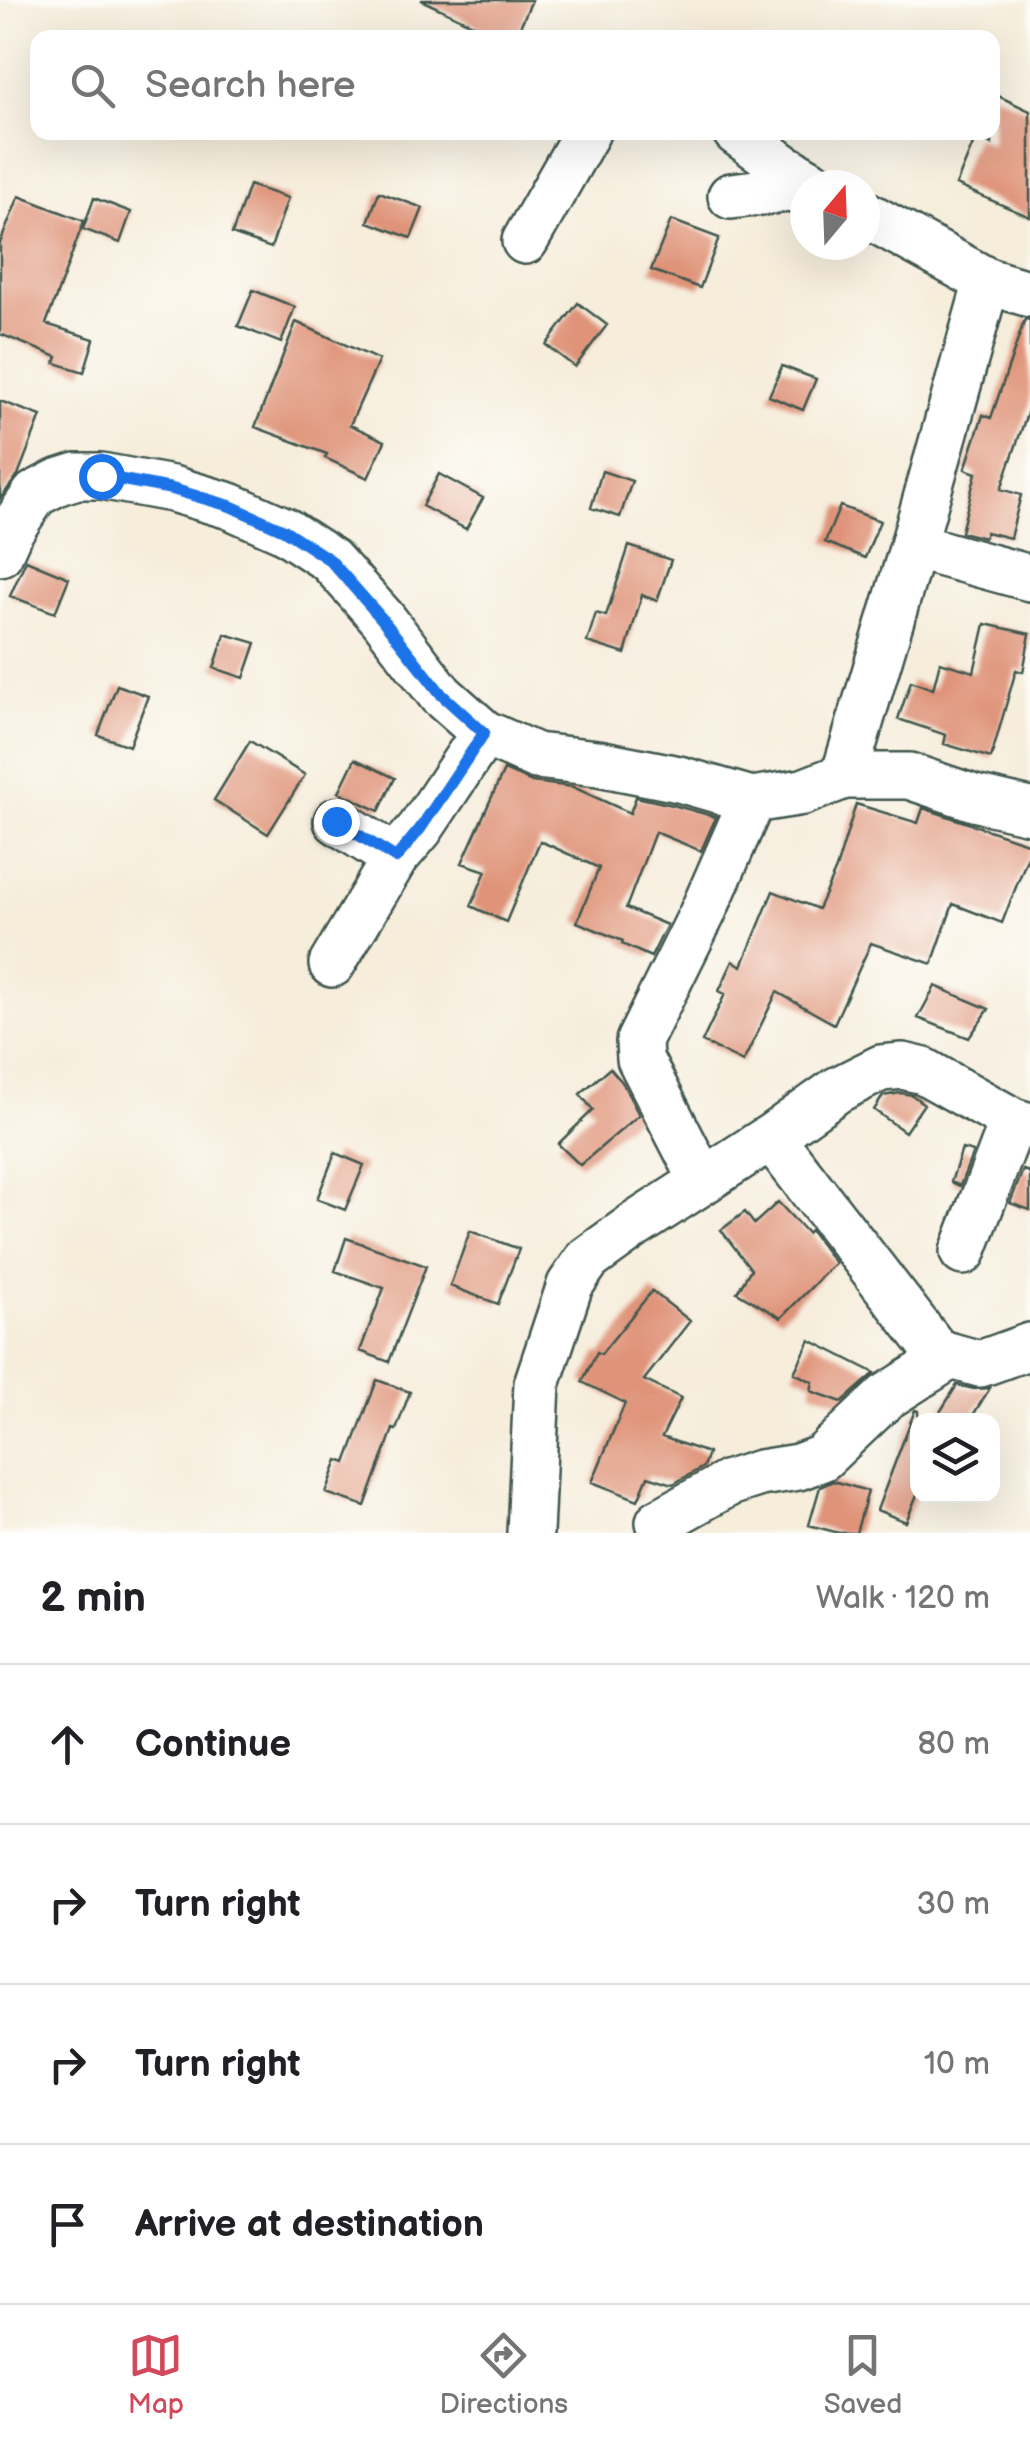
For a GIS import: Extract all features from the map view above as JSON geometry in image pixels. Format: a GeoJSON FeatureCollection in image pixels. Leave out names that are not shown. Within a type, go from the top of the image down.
{"type":"FeatureCollection","features":[{"type":"Feature","properties":{"kind":"street"},"geometry":{"type":"LineString","coordinates":[[525,241],[582,140]]}},
{"type":"Feature","properties":{"kind":"street"},"geometry":{"type":"LineString","coordinates":[[747,140],[790,170]]}},
{"type":"Feature","properties":{"kind":"street"},"geometry":{"type":"LineString","coordinates":[[731,196],[790,189]]}},
{"type":"Feature","properties":{"kind":"street"},"geometry":{"type":"LineString","coordinates":[[880,222],[987,281],[1030,294]]}},
{"type":"Feature","properties":{"kind":"street"},"geometry":{"type":"LineString","coordinates":[[844,776],[914,546],[987,281]]}},
{"type":"Feature","properties":{"kind":"street"},"geometry":{"type":"LineString","coordinates":[[0,554],[34,494],[77,476],[101,476],[172,489],[230,506],[284,530],[330,560],[442,695],[484,733],[536,756],[646,772],[752,800],[803,792],[844,776],[909,776],[974,798],[1030,811]]}},
{"type":"Feature","properties":{"kind":"street"},"geometry":{"type":"LineString","coordinates":[[914,546],[1030,578]]}},
{"type":"Feature","properties":{"kind":"street"},"geometry":{"type":"LineString","coordinates":[[332,964],[396,858],[484,733]]}},
{"type":"Feature","properties":{"kind":"street"},"geometry":{"type":"LineString","coordinates":[[702,1180],[640,1059],[639,1042],[696,928],[752,800]]}},
{"type":"Feature","properties":{"kind":"street"},"geometry":{"type":"LineString","coordinates":[[336,821],[396,858]]}},
{"type":"Feature","properties":{"kind":"street"},"geometry":{"type":"LineString","coordinates":[[530,1533],[537,1384],[570,1285],[588,1260],[635,1224],[837,1090],[881,1068],[903,1066],[924,1071],[1022,1124],[962,1252]]}},
{"type":"Feature","properties":{"kind":"street"},"geometry":{"type":"LineString","coordinates":[[771,1137],[937,1352],[980,1364],[1030,1346]]}},
{"type":"Feature","properties":{"kind":"street"},"geometry":{"type":"LineString","coordinates":[[660,1522],[730,1482],[822,1458],[886,1397],[949,1357]]}},
{"type":"Feature","properties":{"kind":"building"},"geometry":{"type":"Polygon","coordinates":[[[421,0],[532,0],[519,30],[485,30],[421,0]]]}},
{"type":"Feature","properties":{"kind":"building"},"geometry":{"type":"Polygon","coordinates":[[[1000,97],[1030,111],[1030,217],[956,185],[975,140],[992,144],[992,140],[1000,140],[1000,97]]]}},
{"type":"Feature","properties":{"kind":"building"},"geometry":{"type":"Polygon","coordinates":[[[249,185],[288,198],[271,248],[232,234],[249,185]]]}},
{"type":"Feature","properties":{"kind":"building"},"geometry":{"type":"Polygon","coordinates":[[[379,192],[423,208],[411,238],[368,222],[379,192]]]}},
{"type":"Feature","properties":{"kind":"building"},"geometry":{"type":"Polygon","coordinates":[[[19,196],[84,221],[46,324],[94,339],[84,372],[55,363],[57,357],[0,334],[0,243],[19,196]]]}},
{"type":"Feature","properties":{"kind":"building"},"geometry":{"type":"Polygon","coordinates":[[[94,198],[131,212],[120,243],[83,229],[94,198]]]}},
{"type":"Feature","properties":{"kind":"building"},"geometry":{"type":"Polygon","coordinates":[[[671,220],[719,238],[700,288],[651,270],[671,220]]]}},
{"type":"Feature","properties":{"kind":"building"},"geometry":{"type":"Polygon","coordinates":[[[253,290],[295,307],[281,343],[238,326],[253,290]]]}},
{"type":"Feature","properties":{"kind":"building"},"geometry":{"type":"Polygon","coordinates":[[[578,303],[607,325],[575,367],[546,345],[578,303]]]}},
{"type":"Feature","properties":{"kind":"building"},"geometry":{"type":"Polygon","coordinates":[[[1025,319],[1030,320],[1030,405],[1001,489],[1021,495],[1010,538],[986,532],[984,538],[961,532],[976,473],[965,469],[983,415],[991,418],[1025,319]]]}},
{"type":"Feature","properties":{"kind":"building"},"geometry":{"type":"Polygon","coordinates":[[[296,322],[379,360],[350,425],[385,441],[368,478],[325,458],[327,454],[255,427],[296,322]]]}},
{"type":"Feature","properties":{"kind":"building"},"geometry":{"type":"Polygon","coordinates":[[[782,366],[816,379],[803,410],[769,396],[782,366]]]}},
{"type":"Feature","properties":{"kind":"building"},"geometry":{"type":"Polygon","coordinates":[[[0,401],[41,416],[18,475],[0,499],[0,401]]]}},
{"type":"Feature","properties":{"kind":"building"},"geometry":{"type":"Polygon","coordinates":[[[602,471],[632,481],[620,517],[591,508],[602,471]]]}},
{"type":"Feature","properties":{"kind":"building"},"geometry":{"type":"Polygon","coordinates":[[[439,474],[483,498],[466,529],[422,506],[439,474]]]}},
{"type":"Feature","properties":{"kind":"building"},"geometry":{"type":"Polygon","coordinates":[[[840,506],[880,521],[865,558],[825,542],[840,506]]]}},
{"type":"Feature","properties":{"kind":"building"},"geometry":{"type":"Polygon","coordinates":[[[629,546],[671,560],[657,601],[642,595],[625,654],[587,642],[596,613],[606,616],[629,546]]]}},
{"type":"Feature","properties":{"kind":"building"},"geometry":{"type":"Polygon","coordinates":[[[26,560],[69,578],[55,613],[10,596],[26,560]]]}},
{"type":"Feature","properties":{"kind":"building"},"geometry":{"type":"Polygon","coordinates":[[[985,624],[1030,634],[1023,672],[1016,670],[991,758],[944,744],[946,735],[898,719],[911,681],[933,689],[940,662],[974,672],[985,624]]]}},
{"type":"Feature","properties":{"kind":"building"},"geometry":{"type":"Polygon","coordinates":[[[225,634],[256,643],[244,678],[214,668],[225,634]]]}},
{"type":"Feature","properties":{"kind":"building"},"geometry":{"type":"Polygon","coordinates":[[[117,685],[148,696],[129,746],[98,735],[117,685]]]}},
{"type":"Feature","properties":{"kind":"building"},"geometry":{"type":"Polygon","coordinates":[[[250,741],[305,775],[268,834],[214,800],[250,741]]]}},
{"type":"Feature","properties":{"kind":"building"},"geometry":{"type":"Polygon","coordinates":[[[355,759],[395,778],[379,811],[339,792],[355,759]]]}},
{"type":"Feature","properties":{"kind":"building"},"geometry":{"type":"Polygon","coordinates":[[[504,770],[532,782],[573,787],[630,813],[636,797],[716,817],[701,851],[655,832],[626,908],[667,925],[651,957],[577,922],[599,868],[540,841],[506,922],[471,906],[486,871],[462,863],[504,770]]]}},
{"type":"Feature","properties":{"kind":"building"},"geometry":{"type":"Polygon","coordinates":[[[856,804],[918,823],[923,808],[1030,844],[1002,923],[953,904],[932,964],[871,943],[834,1024],[777,992],[743,1062],[702,1042],[725,994],[719,991],[733,961],[742,966],[773,891],[818,909],[836,869],[856,804]]]}},
{"type":"Feature","properties":{"kind":"building"},"geometry":{"type":"Polygon","coordinates":[[[935,986],[989,1009],[969,1038],[918,1018],[935,986]]]}},
{"type":"Feature","properties":{"kind":"building"},"geometry":{"type":"Polygon","coordinates":[[[610,1068],[639,1115],[580,1165],[558,1144],[593,1110],[580,1094],[610,1068]]]}},
{"type":"Feature","properties":{"kind":"building"},"geometry":{"type":"Polygon","coordinates":[[[901,1093],[924,1104],[905,1132],[874,1110],[883,1096],[901,1093]]]}},
{"type":"Feature","properties":{"kind":"building"},"geometry":{"type":"Polygon","coordinates":[[[962,1149],[973,1152],[960,1186],[951,1182],[962,1149]]]}},
{"type":"Feature","properties":{"kind":"building"},"geometry":{"type":"Polygon","coordinates":[[[335,1153],[364,1165],[345,1210],[317,1199],[335,1153]]]}},
{"type":"Feature","properties":{"kind":"building"},"geometry":{"type":"Polygon","coordinates":[[[1023,1170],[1030,1172],[1030,1210],[1010,1203],[1023,1170]]]}},
{"type":"Feature","properties":{"kind":"building"},"geometry":{"type":"Polygon","coordinates":[[[778,1202],[807,1233],[810,1230],[835,1263],[781,1318],[737,1292],[751,1269],[721,1230],[745,1212],[754,1224],[778,1202]]]}},
{"type":"Feature","properties":{"kind":"building"},"geometry":{"type":"Polygon","coordinates":[[[470,1231],[519,1249],[498,1304],[450,1286],[470,1231]]]}},
{"type":"Feature","properties":{"kind":"building"},"geometry":{"type":"Polygon","coordinates":[[[346,1238],[426,1266],[389,1362],[360,1351],[384,1288],[335,1271],[346,1238]]]}},
{"type":"Feature","properties":{"kind":"building"},"geometry":{"type":"Polygon","coordinates":[[[652,1291],[690,1321],[644,1380],[681,1398],[662,1437],[708,1453],[703,1467],[673,1484],[648,1476],[638,1500],[592,1482],[625,1403],[582,1382],[597,1352],[601,1354],[652,1291]]]}},
{"type":"Feature","properties":{"kind":"building"},"geometry":{"type":"Polygon","coordinates":[[[810,1340],[875,1373],[842,1402],[811,1391],[813,1382],[794,1373],[810,1340]]]}},
{"type":"Feature","properties":{"kind":"building"},"geometry":{"type":"Polygon","coordinates":[[[377,1380],[410,1392],[365,1506],[326,1493],[338,1460],[346,1463],[377,1380]]]}},
{"type":"Feature","properties":{"kind":"building"},"geometry":{"type":"Polygon","coordinates":[[[957,1385],[990,1388],[974,1413],[939,1413],[957,1385]]]}},
{"type":"Feature","properties":{"kind":"building"},"geometry":{"type":"Polygon","coordinates":[[[910,1423],[910,1503],[914,1503],[906,1522],[877,1510],[910,1423]]]}},
{"type":"Feature","properties":{"kind":"building"},"geometry":{"type":"Polygon","coordinates":[[[833,1481],[868,1491],[856,1533],[809,1525],[820,1487],[833,1481]]]}},
{"type":"Feature","properties":{"kind":"route"},"geometry":{"type":"LineString","coordinates":[[101,476],[172,489],[230,506],[284,530],[330,560],[442,695],[484,733],[396,858],[336,821]]}}]}
